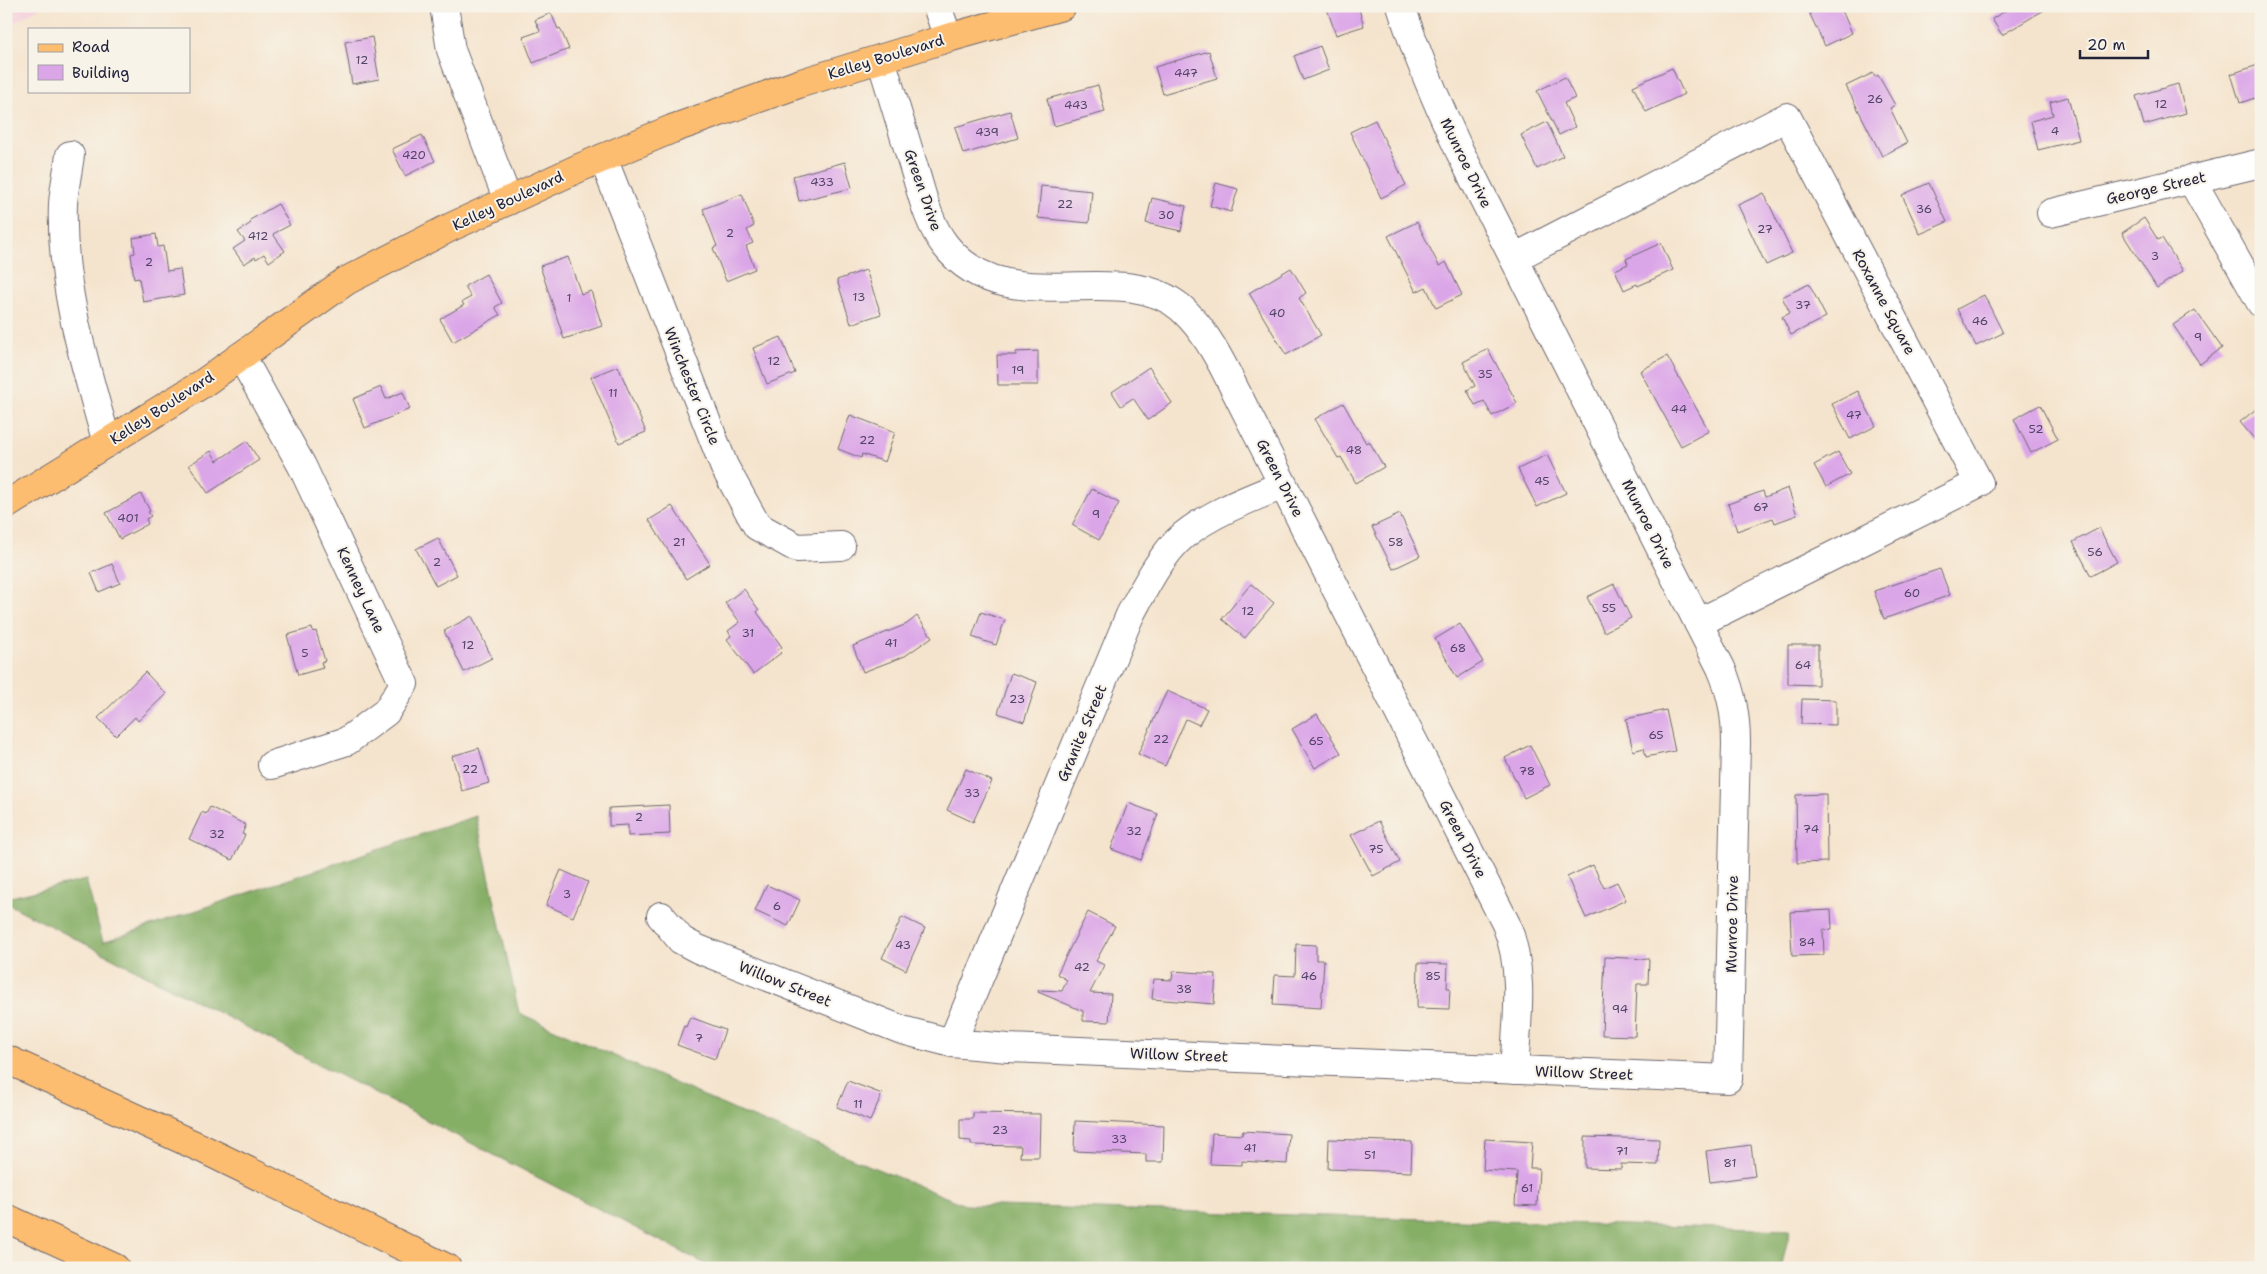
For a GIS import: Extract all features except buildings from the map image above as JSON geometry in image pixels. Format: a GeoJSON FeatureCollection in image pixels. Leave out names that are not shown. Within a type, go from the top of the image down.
{"type":"FeatureCollection","features":[{"type":"Feature","properties":{"kind":"main road","name":"Kelley Boulevard"},"geometry":{"type":"LineString","coordinates":[[6,505],[202,384],[346,281],[451,227],[603,158],[672,130],[800,83],[1062,6]]}},
{"type":"Feature","properties":{"kind":"main road"},"geometry":{"type":"LineString","coordinates":[[6,1059],[210,1152],[441,1264]]}},
{"type":"Feature","properties":{"kind":"main road"},"geometry":{"type":"LineString","coordinates":[[6,1218],[115,1268]]}},
{"type":"Feature","properties":{"kind":"street"},"geometry":{"type":"LineString","coordinates":[[444,6],[451,50],[508,201]]}},
{"type":"Feature","properties":{"kind":"street"},"geometry":{"type":"LineString","coordinates":[[937,6],[948,38]]}},
{"type":"Feature","properties":{"kind":"street","name":"Munroe Drive"},"geometry":{"type":"LineString","coordinates":[[1401,6],[1412,40],[1437,102],[1731,692],[1736,717],[1728,1079]]}},
{"type":"Feature","properties":{"kind":"street","name":"Green Drive"},"geometry":{"type":"LineString","coordinates":[[882,59],[928,215],[945,246],[977,272],[997,280],[1018,285],[1053,288],[1128,287],[1163,297],[1180,308],[1198,326],[1216,353],[1511,937],[1517,962],[1519,982],[1514,1070]]}},
{"type":"Feature","properties":{"kind":"street","name":"Roxanne Square"},"geometry":{"type":"LineString","coordinates":[[1514,258],[1787,117],[1979,483],[1698,623]]}},
{"type":"Feature","properties":{"kind":"street"},"geometry":{"type":"LineString","coordinates":[[70,155],[63,203],[64,260],[73,322],[107,443]]}},
{"type":"Feature","properties":{"kind":"street","name":"Winchester Circle"},"geometry":{"type":"LineString","coordinates":[[603,158],[724,466],[757,526],[797,548],[840,546]]}},
{"type":"Feature","properties":{"kind":"street","name":"George Street"},"geometry":{"type":"LineString","coordinates":[[2051,213],[2261,163]]}},
{"type":"Feature","properties":{"kind":"street"},"geometry":{"type":"LineString","coordinates":[[2191,180],[2261,303]]}},
{"type":"Feature","properties":{"kind":"street","name":"Kenney Lane"},"geometry":{"type":"LineString","coordinates":[[241,356],[302,466],[404,684],[386,712],[347,741],[272,765]]}},
{"type":"Feature","properties":{"kind":"street","name":"Granite Street"},"geometry":{"type":"LineString","coordinates":[[952,1042],[1130,615],[1153,572],[1183,536],[1222,510],[1283,485]]}},
{"type":"Feature","properties":{"kind":"street","name":"Willow Street"},"geometry":{"type":"LineString","coordinates":[[661,916],[681,940],[698,949],[902,1030],[952,1042],[1008,1048],[1728,1079]]}},
{"type":"Feature","properties":{"kind":"shaded area"},"geometry":{"type":"Polygon","coordinates":[[[6,6],[43,6],[6,27],[6,6]]]}},
{"type":"Feature","properties":{"kind":"green space"},"geometry":{"type":"Polygon","coordinates":[[[476,816],[519,1013],[739,1112],[965,1205],[1790,1230],[1781,1268],[713,1268],[6,903],[6,898],[86,880],[103,942],[476,816]]]}}]}
